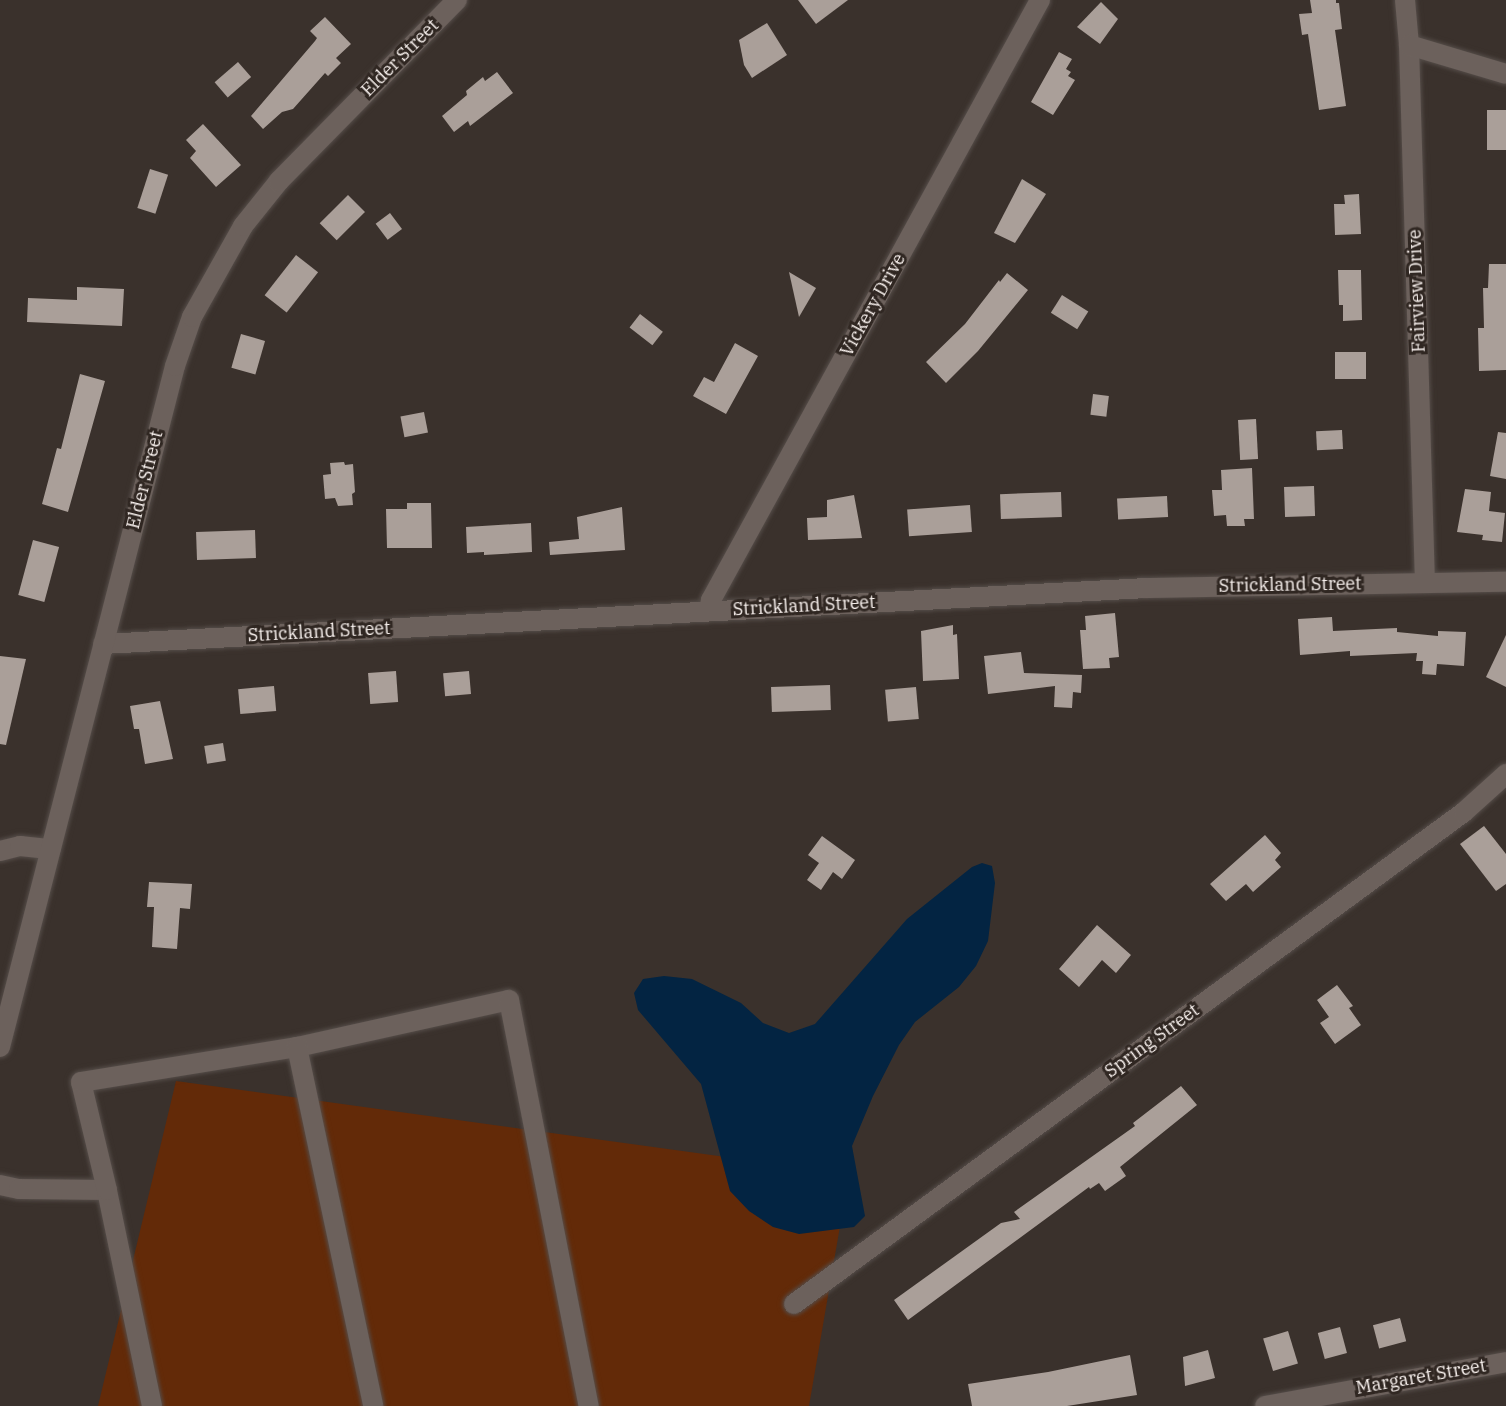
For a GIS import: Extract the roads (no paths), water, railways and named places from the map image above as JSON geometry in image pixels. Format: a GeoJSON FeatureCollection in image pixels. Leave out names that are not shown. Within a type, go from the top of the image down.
{"type":"FeatureCollection","features":[{"type":"Feature","properties":{"kind":"street","name":"Elder Street"},"geometry":{"type":"LineString","coordinates":[[0,1047],[175,366],[205,291],[243,226],[279,181],[457,0]]}},
{"type":"Feature","properties":{"kind":"street","name":"Vickery Drive"},"geometry":{"type":"LineString","coordinates":[[709,611],[711,600],[1040,0]]}},
{"type":"Feature","properties":{"kind":"street","name":"Fairview Drive"},"geometry":{"type":"LineString","coordinates":[[1405,0],[1409,45],[1425,583]]}},
{"type":"Feature","properties":{"kind":"street"},"geometry":{"type":"LineString","coordinates":[[1409,45],[1506,74]]}},
{"type":"Feature","properties":{"kind":"street","name":"Strickland Street"},"geometry":{"type":"LineString","coordinates":[[103,644],[1146,588],[1506,582]]}},
{"type":"Feature","properties":{"kind":"street","name":"Spring Street"},"geometry":{"type":"LineString","coordinates":[[794,1304],[1464,812],[1506,774]]}},
{"type":"Feature","properties":{"kind":"street"},"geometry":{"type":"LineString","coordinates":[[0,851],[21,846],[51,849]]}},
{"type":"Feature","properties":{"kind":"street"},"geometry":{"type":"LineString","coordinates":[[152,1406],[107,1190],[81,1082],[297,1047],[509,1000],[588,1406]]}},
{"type":"Feature","properties":{"kind":"street"},"geometry":{"type":"LineString","coordinates":[[297,1047],[373,1406]]}},
{"type":"Feature","properties":{"kind":"street"},"geometry":{"type":"LineString","coordinates":[[0,1185],[19,1188],[107,1190]]}},
{"type":"Feature","properties":{"kind":"street","name":"Margaret Street"},"geometry":{"type":"LineString","coordinates":[[1265,1406],[1506,1362]]}},
{"type":"Feature","properties":{"kind":"water"},"geometry":{"type":"Polygon","coordinates":[[[982,863],[992,866],[995,883],[988,941],[976,966],[959,987],[915,1022],[899,1045],[873,1096],[852,1146],[865,1216],[854,1227],[799,1234],[773,1227],[749,1211],[730,1191],[701,1084],[638,1010],[634,993],[643,979],[664,976],[692,979],[741,1003],[763,1023],[789,1033],[815,1024],[907,919],[972,867],[982,863]]]}}]}
